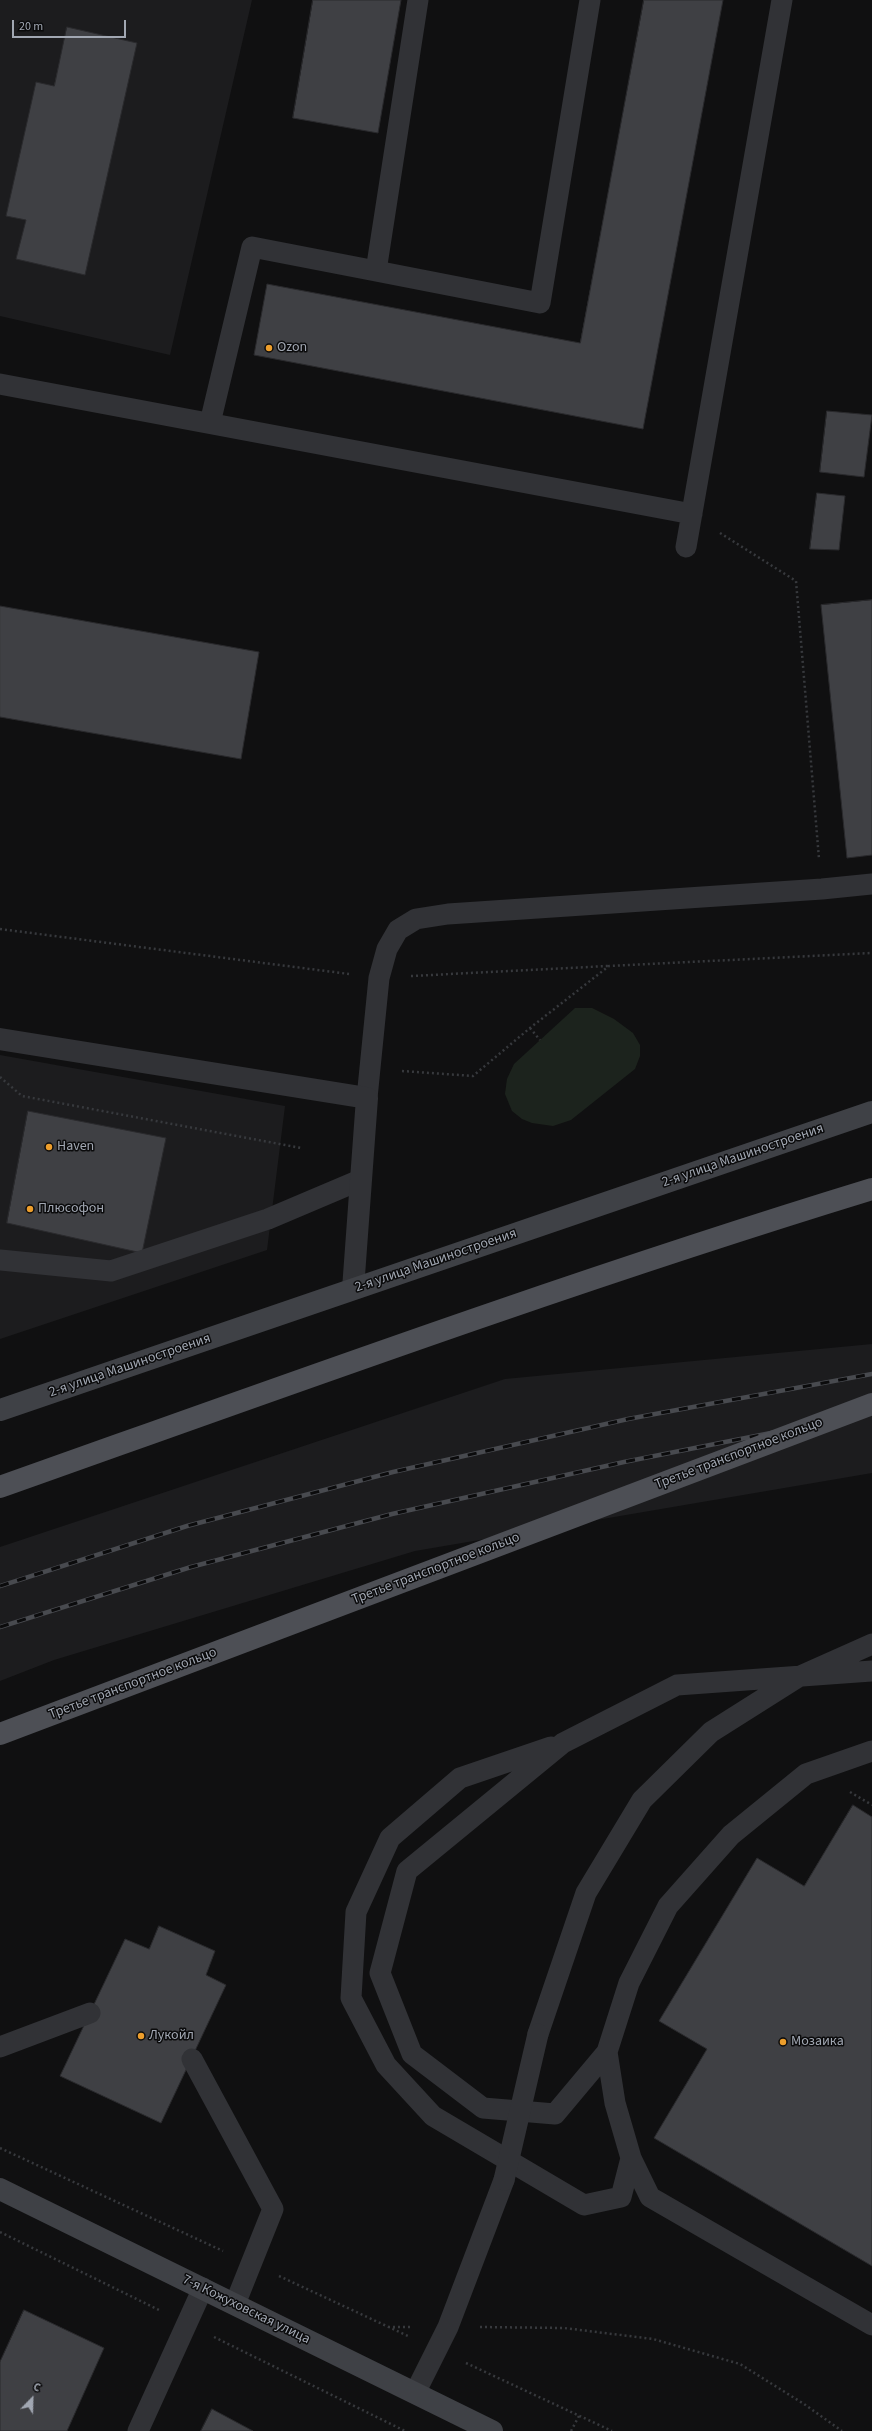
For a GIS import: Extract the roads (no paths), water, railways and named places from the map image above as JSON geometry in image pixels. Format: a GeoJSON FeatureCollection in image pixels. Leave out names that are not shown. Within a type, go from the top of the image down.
{"type":"FeatureCollection","features":[{"type":"Feature","properties":{"kind":"main road","name":"2-я улица Машиностроения"},"geometry":{"type":"LineString","coordinates":[[0,1410],[872,1112]]}},
{"type":"Feature","properties":{"kind":"main road"},"geometry":{"type":"LineString","coordinates":[[0,1487],[524,1301],[744,1228],[872,1189]]}},
{"type":"Feature","properties":{"kind":"main road","name":"Третье транспортное кольцо"},"geometry":{"type":"LineString","coordinates":[[0,1734],[872,1404]]}},
{"type":"Feature","properties":{"kind":"main road","name":"7-я Кожуховская улица"},"geometry":{"type":"LineString","coordinates":[[1,2193],[203,2288],[492,2431]]}},
{"type":"Feature","properties":{"kind":"street"},"geometry":{"type":"LineString","coordinates":[[0,1039],[367,1098],[353,1289]]}},
{"type":"Feature","properties":{"kind":"lane"},"geometry":{"type":"LineString","coordinates":[[376,271],[418,0]]}},
{"type":"Feature","properties":{"kind":"lane"},"geometry":{"type":"LineString","coordinates":[[210,423],[252,247],[540,303],[590,0]]}},
{"type":"Feature","properties":{"kind":"lane"},"geometry":{"type":"LineString","coordinates":[[686,547],[782,0]]}},
{"type":"Feature","properties":{"kind":"lane"},"geometry":{"type":"LineString","coordinates":[[0,384],[692,514]]}},
{"type":"Feature","properties":{"kind":"lane"},"geometry":{"type":"LineString","coordinates":[[367,1098],[380,978],[387,949],[398,930],[416,919],[448,914],[822,889],[872,884]]}},
{"type":"Feature","properties":{"kind":"lane"},"geometry":{"type":"LineString","coordinates":[[0,1260],[111,1272],[268,1219],[360,1180]]}},
{"type":"Feature","properties":{"kind":"lane"},"geometry":{"type":"LineString","coordinates":[[415,2393],[448,2327],[504,2180],[538,2034],[586,1893],[642,1800],[711,1732],[798,1677],[872,1644]]}},
{"type":"Feature","properties":{"kind":"lane"},"geometry":{"type":"LineString","coordinates":[[631,2158],[621,2197],[584,2205],[433,2116],[386,2065],[351,1998],[356,1912],[390,1838],[460,1778],[563,1743],[677,1685],[872,1671]]}},
{"type":"Feature","properties":{"kind":"lane"},"geometry":{"type":"LineString","coordinates":[[563,1743],[407,1871],[380,1973],[412,2054],[483,2108],[555,2114],[608,2052],[630,1983],[668,1906],[731,1834],[806,1774],[872,1752]]}},
{"type":"Feature","properties":{"kind":"lane"},"geometry":{"type":"LineString","coordinates":[[0,2047],[90,2013]]}},
{"type":"Feature","properties":{"kind":"lane"},"geometry":{"type":"LineString","coordinates":[[608,2052],[615,2103],[631,2158],[650,2197],[872,2325]]}},
{"type":"Feature","properties":{"kind":"lane"},"geometry":{"type":"LineString","coordinates":[[192,2059],[273,2209],[235,2304]]}},
{"type":"Feature","properties":{"kind":"lane"},"geometry":{"type":"LineString","coordinates":[[138,2431],[203,2288]]}},
{"type":"Feature","properties":{"kind":"railway"},"geometry":{"type":"LineString","coordinates":[[0,1586],[187,1526],[393,1472],[628,1419],[872,1374]]}},
{"type":"Feature","properties":{"kind":"railway"},"geometry":{"type":"LineString","coordinates":[[0,1627],[191,1567],[392,1514],[624,1462],[872,1413]]}},
{"type":"Feature","properties":{"kind":"place","name":"Ozon"},"geometry":{"type":"Point","coordinates":[269,348]}},
{"type":"Feature","properties":{"kind":"place","name":"Haven"},"geometry":{"type":"Point","coordinates":[49,1147]}},
{"type":"Feature","properties":{"kind":"place","name":"Плюсофон"},"geometry":{"type":"Point","coordinates":[30,1209]}},
{"type":"Feature","properties":{"kind":"place","name":"Лукойл"},"geometry":{"type":"Point","coordinates":[141,2036]}},
{"type":"Feature","properties":{"kind":"place","name":"Мозаика"},"geometry":{"type":"Point","coordinates":[783,2042]}}]}
